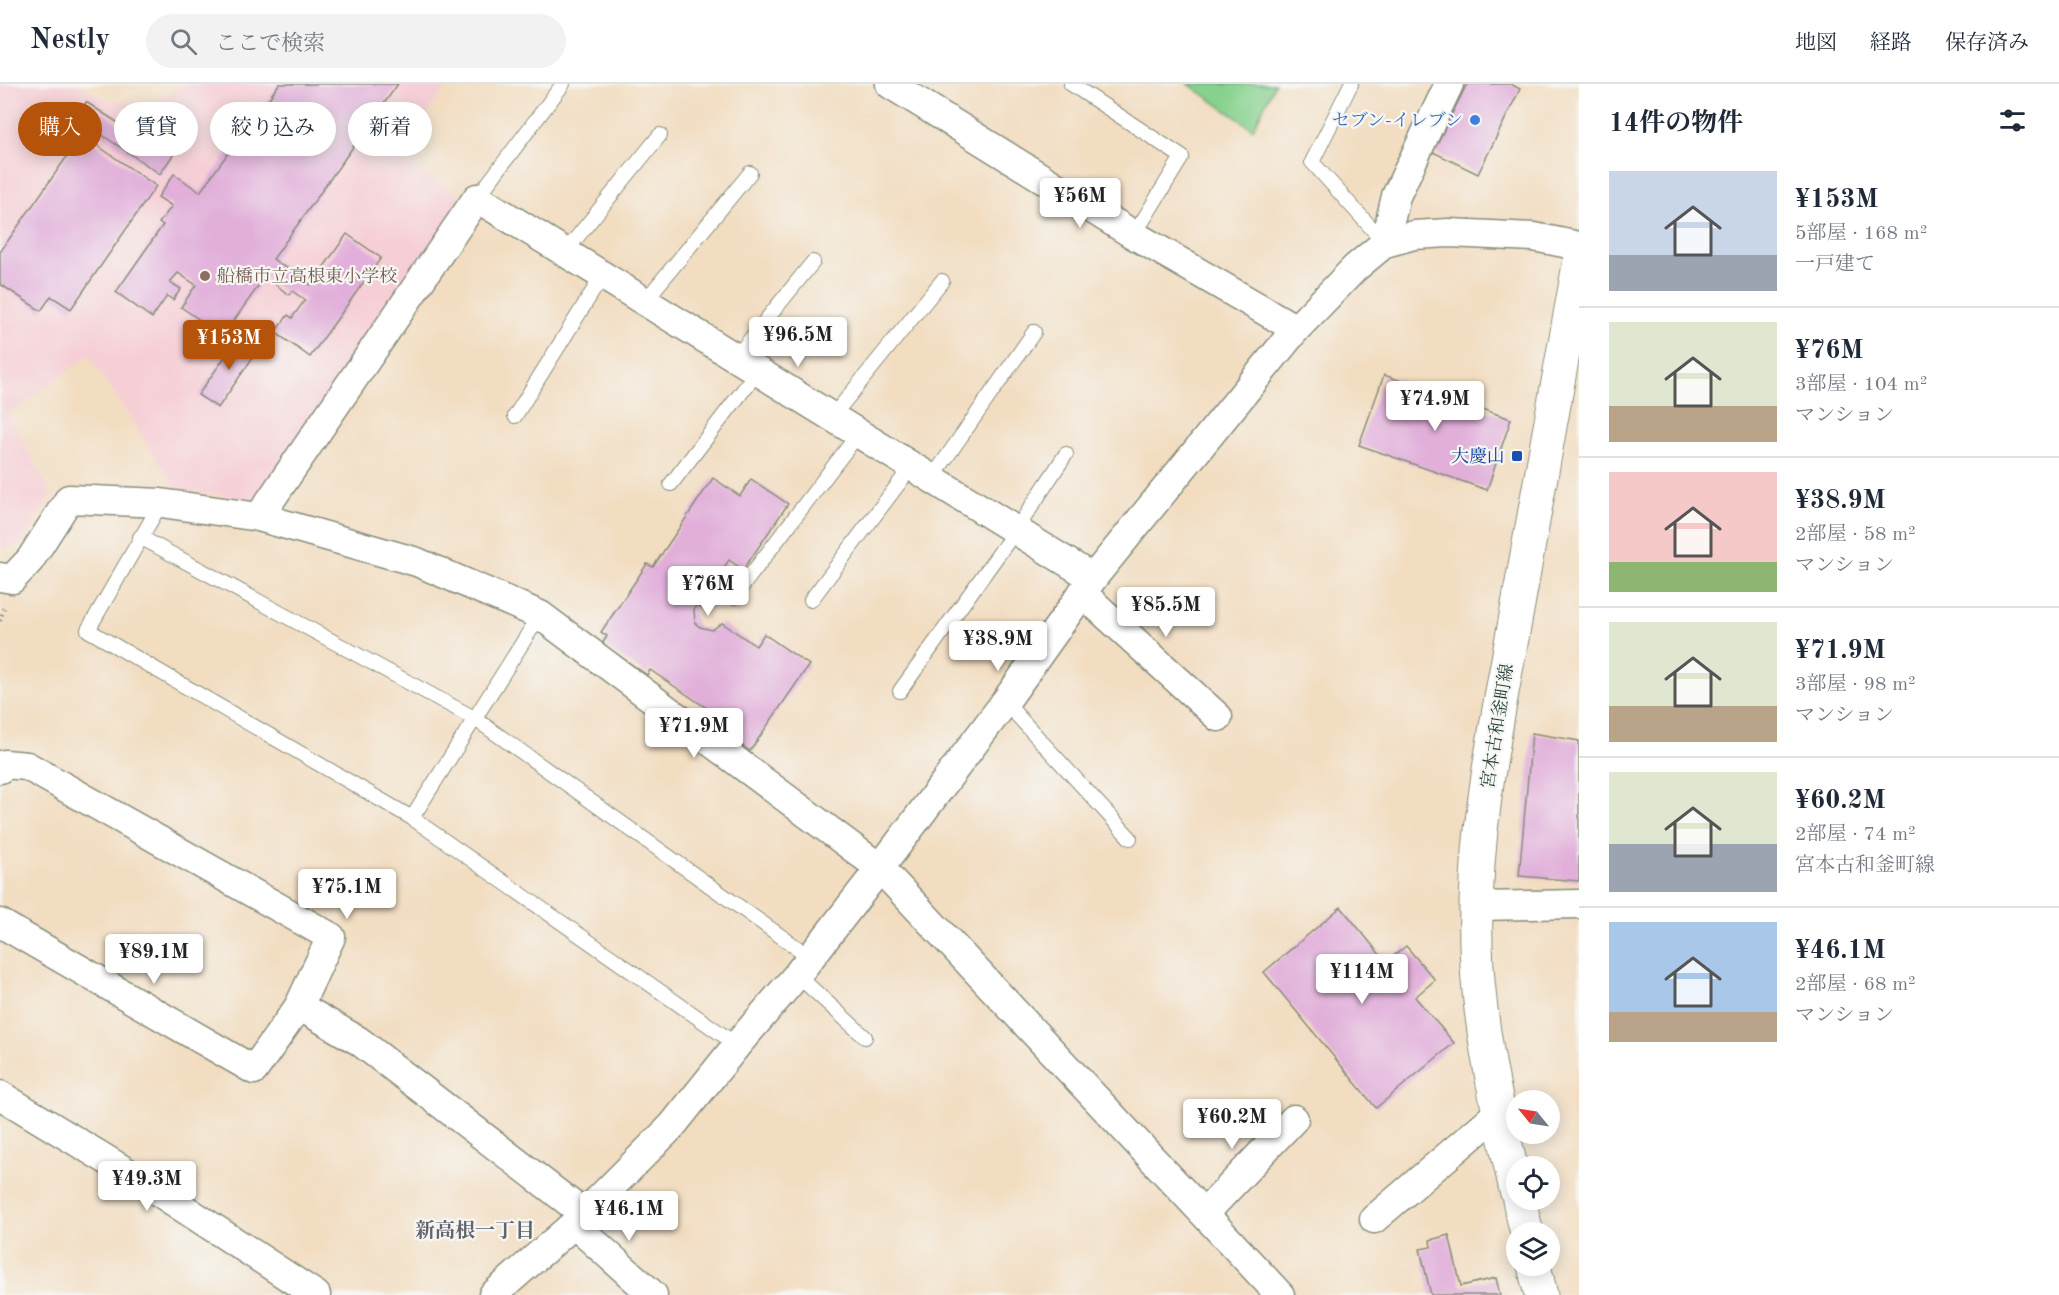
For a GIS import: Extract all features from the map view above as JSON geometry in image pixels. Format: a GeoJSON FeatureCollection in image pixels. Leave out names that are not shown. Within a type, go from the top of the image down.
{"type":"FeatureCollection","features":[{"type":"Feature","properties":{"kind":"street"},"geometry":{"type":"LineString","coordinates":[[890,84],[1134,235],[1296,329]]}},
{"type":"Feature","properties":{"kind":"street"},"geometry":{"type":"LineString","coordinates":[[1385,243],[1396,196],[1449,84]]}},
{"type":"Feature","properties":{"kind":"street"},"geometry":{"type":"LineString","coordinates":[[259,517],[477,198],[1016,530],[1088,585],[1218,717]]}},
{"type":"Feature","properties":{"kind":"street"},"geometry":{"type":"LineString","coordinates":[[493,1295],[579,1219],[672,1126],[880,868],[1005,702],[1088,585],[1296,329],[1355,268],[1385,243],[1414,235],[1449,233],[1534,237],[1579,246]]}},
{"type":"Feature","properties":{"kind":"street","name":"宮本古和釜町線"},"geometry":{"type":"LineString","coordinates":[[1508,1156],[1482,1022],[1476,944],[1479,866],[1490,758],[1579,265]]}},
{"type":"Feature","properties":{"kind":"street"},"geometry":{"type":"LineString","coordinates":[[0,577],[12,579],[30,560],[69,499],[161,503],[259,517],[417,562],[540,615],[880,868],[1280,1295]]}},
{"type":"Feature","properties":{"kind":"street"},"geometry":{"type":"LineString","coordinates":[[0,770],[5,764],[27,766],[331,938],[299,1006],[254,1070],[0,923]]}},
{"type":"Feature","properties":{"kind":"street"},"geometry":{"type":"LineString","coordinates":[[1477,906],[1579,904]]}},
{"type":"Feature","properties":{"kind":"street"},"geometry":{"type":"LineString","coordinates":[[299,1006],[359,1041],[579,1219],[653,1295]]}},
{"type":"Feature","properties":{"kind":"street"},"geometry":{"type":"LineString","coordinates":[[0,1095],[148,1185],[316,1295]]}},
{"type":"Feature","properties":{"kind":"street"},"geometry":{"type":"LineString","coordinates":[[1374,1219],[1498,1113]]}},
{"type":"Feature","properties":{"kind":"street"},"geometry":{"type":"LineString","coordinates":[[1205,1213],[1294,1119]]}},
{"type":"Feature","properties":{"kind":"street"},"geometry":{"type":"LineString","coordinates":[[1536,1276],[1541,1295]]}},
{"type":"Feature","properties":{"kind":"lane"},"geometry":{"type":"LineString","coordinates":[[477,198],[563,84]]}},
{"type":"Feature","properties":{"kind":"lane"},"geometry":{"type":"LineString","coordinates":[[1071,84],[1182,157],[1134,235]]}},
{"type":"Feature","properties":{"kind":"lane"},"geometry":{"type":"LineString","coordinates":[[1351,84],[1312,162],[1385,243]]}},
{"type":"Feature","properties":{"kind":"lane"},"geometry":{"type":"LineString","coordinates":[[564,252],[660,135]]}},
{"type":"Feature","properties":{"kind":"lane"},"geometry":{"type":"LineString","coordinates":[[645,301],[750,173]]}},
{"type":"Feature","properties":{"kind":"lane"},"geometry":{"type":"LineString","coordinates":[[671,484],[813,262]]}},
{"type":"Feature","properties":{"kind":"lane"},"geometry":{"type":"LineString","coordinates":[[515,416],[603,276]]}},
{"type":"Feature","properties":{"kind":"lane"},"geometry":{"type":"LineString","coordinates":[[832,417],[942,281]]}},
{"type":"Feature","properties":{"kind":"lane"},"geometry":{"type":"LineString","coordinates":[[811,600],[922,472],[1034,332]]}},
{"type":"Feature","properties":{"kind":"lane"},"geometry":{"type":"LineString","coordinates":[[734,597],[859,433]]}},
{"type":"Feature","properties":{"kind":"lane"},"geometry":{"type":"LineString","coordinates":[[900,692],[1016,530],[1066,454]]}},
{"type":"Feature","properties":{"kind":"lane"},"geometry":{"type":"LineString","coordinates":[[161,503],[88,630],[412,818],[737,1045]]}},
{"type":"Feature","properties":{"kind":"lane"},"geometry":{"type":"LineString","coordinates":[[140,537],[474,718],[803,966],[865,1037]]}},
{"type":"Feature","properties":{"kind":"lane"},"geometry":{"type":"LineString","coordinates":[[412,818],[540,615]]}},
{"type":"Feature","properties":{"kind":"lane"},"geometry":{"type":"LineString","coordinates":[[1005,702],[1130,838]]}},
{"type":"Feature","properties":{"kind":"shaded area","name":"船橋市立高根東小学校"},"geometry":{"type":"Polygon","coordinates":[[[0,84],[75,84],[111,101],[125,102],[114,102],[114,156],[198,156],[198,102],[156,102],[186,84],[448,84],[432,107],[432,102],[348,102],[348,156],[398,156],[397,158],[464,198],[257,501],[177,489],[89,355],[9,414],[51,494],[21,545],[0,548],[0,84]]]}},
{"type":"Feature","properties":{"kind":"green space"},"geometry":{"type":"Polygon","coordinates":[[[1188,84],[1275,84],[1253,129],[1188,84]]]}},
{"type":"Feature","properties":{"kind":"building"},"geometry":{"type":"Polygon","coordinates":[[[279,84],[398,84],[385,102],[348,102],[348,154],[273,259],[311,285],[347,234],[381,258],[310,357],[275,332],[288,315],[292,318],[305,300],[292,291],[289,295],[275,284],[279,278],[269,271],[223,336],[181,307],[196,285],[178,273],[170,282],[181,289],[173,300],[167,296],[152,318],[116,292],[163,225],[159,223],[172,206],[158,197],[174,174],[200,192],[226,156],[336,156],[336,102],[266,102],[279,84]]]}},
{"type":"Feature","properties":{"kind":"building"},"geometry":{"type":"Polygon","coordinates":[[[1467,84],[1511,84],[1520,89],[1478,174],[1433,152],[1467,84]]]}},
{"type":"Feature","properties":{"kind":"building"},"geometry":{"type":"Polygon","coordinates":[[[102,112],[114,120],[114,143],[102,135],[102,112]]]}},
{"type":"Feature","properties":{"kind":"building"},"geometry":{"type":"Polygon","coordinates":[[[102,149],[156,186],[71,309],[51,296],[41,311],[0,284],[0,252],[67,156],[102,156],[102,149]]]}},
{"type":"Feature","properties":{"kind":"building"},"geometry":{"type":"Polygon","coordinates":[[[133,156],[172,156],[160,174],[133,156]]]}},
{"type":"Feature","properties":{"kind":"building"},"geometry":{"type":"Polygon","coordinates":[[[241,334],[260,347],[218,408],[198,395],[241,334]]]}},
{"type":"Feature","properties":{"kind":"building"},"geometry":{"type":"Polygon","coordinates":[[[1384,375],[1511,419],[1487,490],[1359,445],[1384,375]]]}},
{"type":"Feature","properties":{"kind":"building"},"geometry":{"type":"Polygon","coordinates":[[[713,478],[740,496],[751,479],[788,504],[743,570],[729,560],[707,593],[714,598],[705,610],[696,604],[694,610],[695,623],[700,627],[712,630],[722,623],[756,646],[764,634],[809,665],[750,751],[705,721],[711,711],[650,670],[647,675],[602,644],[607,636],[601,632],[647,564],[653,567],[713,478]]]}},
{"type":"Feature","properties":{"kind":"building"},"geometry":{"type":"Polygon","coordinates":[[[1532,733],[1579,741],[1579,881],[1519,876],[1532,733]]]}},
{"type":"Feature","properties":{"kind":"building"},"geometry":{"type":"Polygon","coordinates":[[[1341,907],[1386,962],[1406,946],[1435,980],[1415,997],[1454,1043],[1376,1108],[1264,972],[1341,907]]]}},
{"type":"Feature","properties":{"kind":"building"},"geometry":{"type":"Polygon","coordinates":[[[1449,1235],[1461,1286],[1496,1278],[1500,1295],[1431,1295],[1420,1249],[1431,1247],[1430,1240],[1449,1235]]]}},
{"type":"Feature","properties":{"kind":"place","name":"セブン-イレブン"},"geometry":{"type":"Point","coordinates":[1475,120]}},
{"type":"Feature","properties":{"kind":"place","name":"船橋市立高根東小学校"},"geometry":{"type":"Point","coordinates":[205,276]}},
{"type":"Feature","properties":{"kind":"place","name":"大慶山"},"geometry":{"type":"Point","coordinates":[1517,456]}},
{"type":"Feature","properties":{"kind":"district","name":"新高根一丁目"},"geometry":{"type":"Point","coordinates":[475,1230]}}]}
